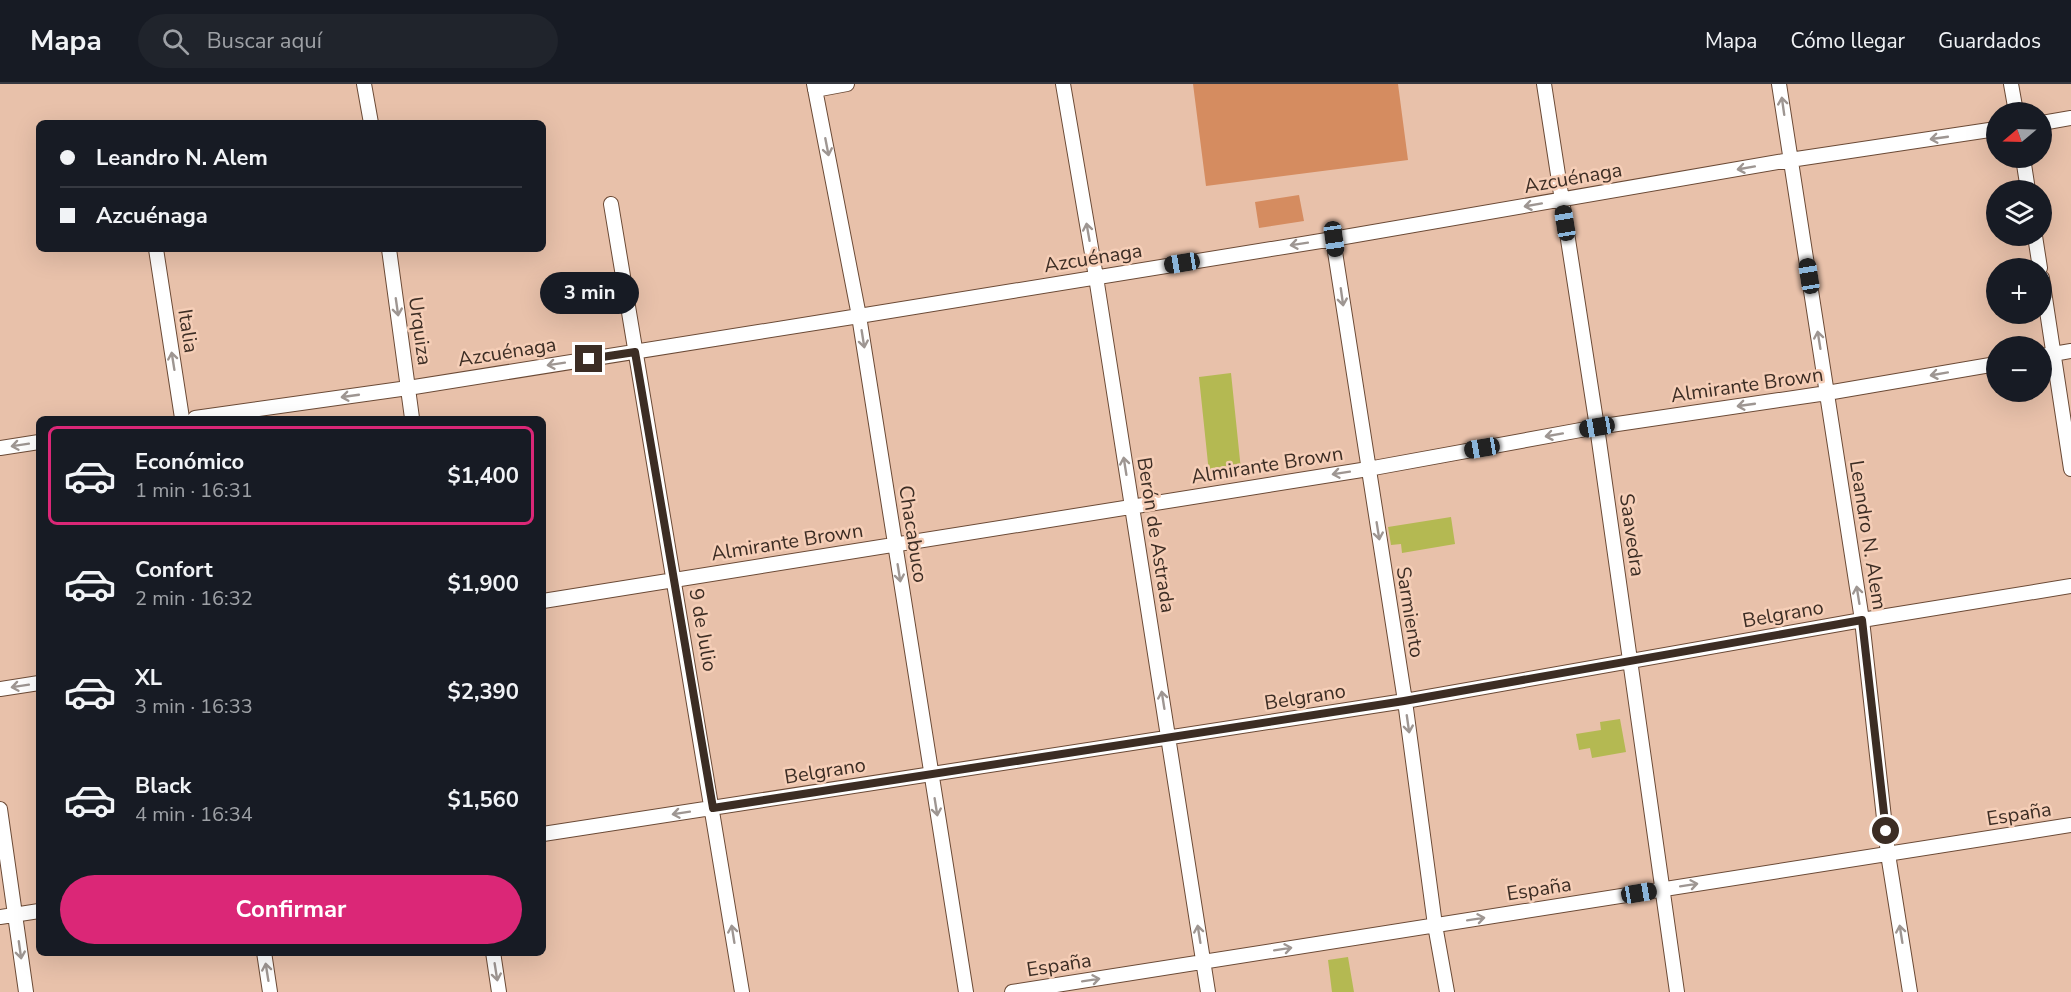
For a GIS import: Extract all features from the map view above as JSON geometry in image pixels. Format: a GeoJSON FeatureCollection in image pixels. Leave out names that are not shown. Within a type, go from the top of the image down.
{"type":"FeatureCollection","features":[{"type":"Feature","properties":{"kind":"street"},"geometry":{"type":"LineString","coordinates":[[364,84],[370,120]]}},
{"type":"Feature","properties":{"kind":"street"},"geometry":{"type":"LineString","coordinates":[[815,87],[847,84]]}},
{"type":"Feature","properties":{"kind":"street","name":"Berón de Astrada"},"geometry":{"type":"LineString","coordinates":[[1063,84],[1096,277],[1209,992]]}},
{"type":"Feature","properties":{"kind":"street","name":"Saavedra"},"geometry":{"type":"LineString","coordinates":[[1544,84],[1597,427],[1677,992]]}},
{"type":"Feature","properties":{"kind":"street","name":"Leandro N. Alem"},"geometry":{"type":"LineString","coordinates":[[1779,84],[1862,620],[1888,854],[1911,992]]}},
{"type":"Feature","properties":{"kind":"street"},"geometry":{"type":"LineString","coordinates":[[2011,84],[2014,102]]}},
{"type":"Feature","properties":{"kind":"street","name":"Chacabuco"},"geometry":{"type":"LineString","coordinates":[[815,87],[860,316],[894,545],[966,992]]}},
{"type":"Feature","properties":{"kind":"street"},"geometry":{"type":"LineString","coordinates":[[2052,121],[2071,118]]}},
{"type":"Feature","properties":{"kind":"street","name":"Azcuénaga"},"geometry":{"type":"LineString","coordinates":[[209,416],[408,388],[860,316],[1334,239],[1790,160],[1986,131]]}},
{"type":"Feature","properties":{"kind":"street","name":"9 de Julio"},"geometry":{"type":"LineString","coordinates":[[611,204],[742,992]]}},
{"type":"Feature","properties":{"kind":"street","name":"Sarmiento"},"geometry":{"type":"LineString","coordinates":[[1334,239],[1404,701],[1435,925],[1447,992]]}},
{"type":"Feature","properties":{"kind":"street","name":"Italia"},"geometry":{"type":"LineString","coordinates":[[156,252],[182,416]]}},
{"type":"Feature","properties":{"kind":"street","name":"Urquiza"},"geometry":{"type":"LineString","coordinates":[[389,252],[412,416]]}},
{"type":"Feature","properties":{"kind":"street"},"geometry":{"type":"LineString","coordinates":[[2052,354],[2071,351]]}},
{"type":"Feature","properties":{"kind":"street","name":"Almirante Brown"},"geometry":{"type":"LineString","coordinates":[[546,601],[1368,469],[1597,427],[1827,393],[1986,366]]}},
{"type":"Feature","properties":{"kind":"street"},"geometry":{"type":"LineString","coordinates":[[2052,379],[2071,469]]}},
{"type":"Feature","properties":{"kind":"street"},"geometry":{"type":"LineString","coordinates":[[0,448],[36,442]]}},
{"type":"Feature","properties":{"kind":"street","name":"Belgrano"},"geometry":{"type":"LineString","coordinates":[[546,834],[1404,701],[1862,620],[2071,586]]}},
{"type":"Feature","properties":{"kind":"street"},"geometry":{"type":"LineString","coordinates":[[0,689],[36,683]]}},
{"type":"Feature","properties":{"kind":"street"},"geometry":{"type":"LineString","coordinates":[[0,809],[26,992]]}},
{"type":"Feature","properties":{"kind":"street","name":"España"},"geometry":{"type":"LineString","coordinates":[[1012,992],[2071,825]]}},
{"type":"Feature","properties":{"kind":"street"},"geometry":{"type":"LineString","coordinates":[[0,917],[36,912]]}},
{"type":"Feature","properties":{"kind":"street"},"geometry":{"type":"LineString","coordinates":[[265,956],[270,992]]}},
{"type":"Feature","properties":{"kind":"street"},"geometry":{"type":"LineString","coordinates":[[494,956],[500,992]]}},
{"type":"Feature","properties":{"kind":"shaded area"},"geometry":{"type":"Polygon","coordinates":[[[1193,84],[1398,84],[1408,160],[1206,186],[1193,84]]]}},
{"type":"Feature","properties":{"kind":"shaded area"},"geometry":{"type":"Polygon","coordinates":[[[1299,195],[1304,221],[1259,228],[1255,202],[1299,195]]]}},
{"type":"Feature","properties":{"kind":"building"},"geometry":{"type":"Polygon","coordinates":[[[1231,373],[1241,470],[1209,473],[1199,377],[1231,373]]]}},
{"type":"Feature","properties":{"kind":"building"},"geometry":{"type":"Polygon","coordinates":[[[1451,517],[1455,544],[1402,553],[1401,544],[1391,545],[1388,527],[1451,517]]]}},
{"type":"Feature","properties":{"kind":"building"},"geometry":{"type":"Polygon","coordinates":[[[1620,719],[1626,752],[1592,758],[1590,748],[1579,750],[1576,734],[1601,730],[1600,722],[1620,719]]]}},
{"type":"Feature","properties":{"kind":"building"},"geometry":{"type":"Polygon","coordinates":[[[1348,957],[1354,992],[1332,992],[1328,960],[1348,957]]]}},
{"type":"Feature","properties":{"kind":"route"},"geometry":{"type":"LineString","coordinates":[[589,359],[635,352],[713,808],[1404,701],[1862,620],[1886,831]]}}]}
